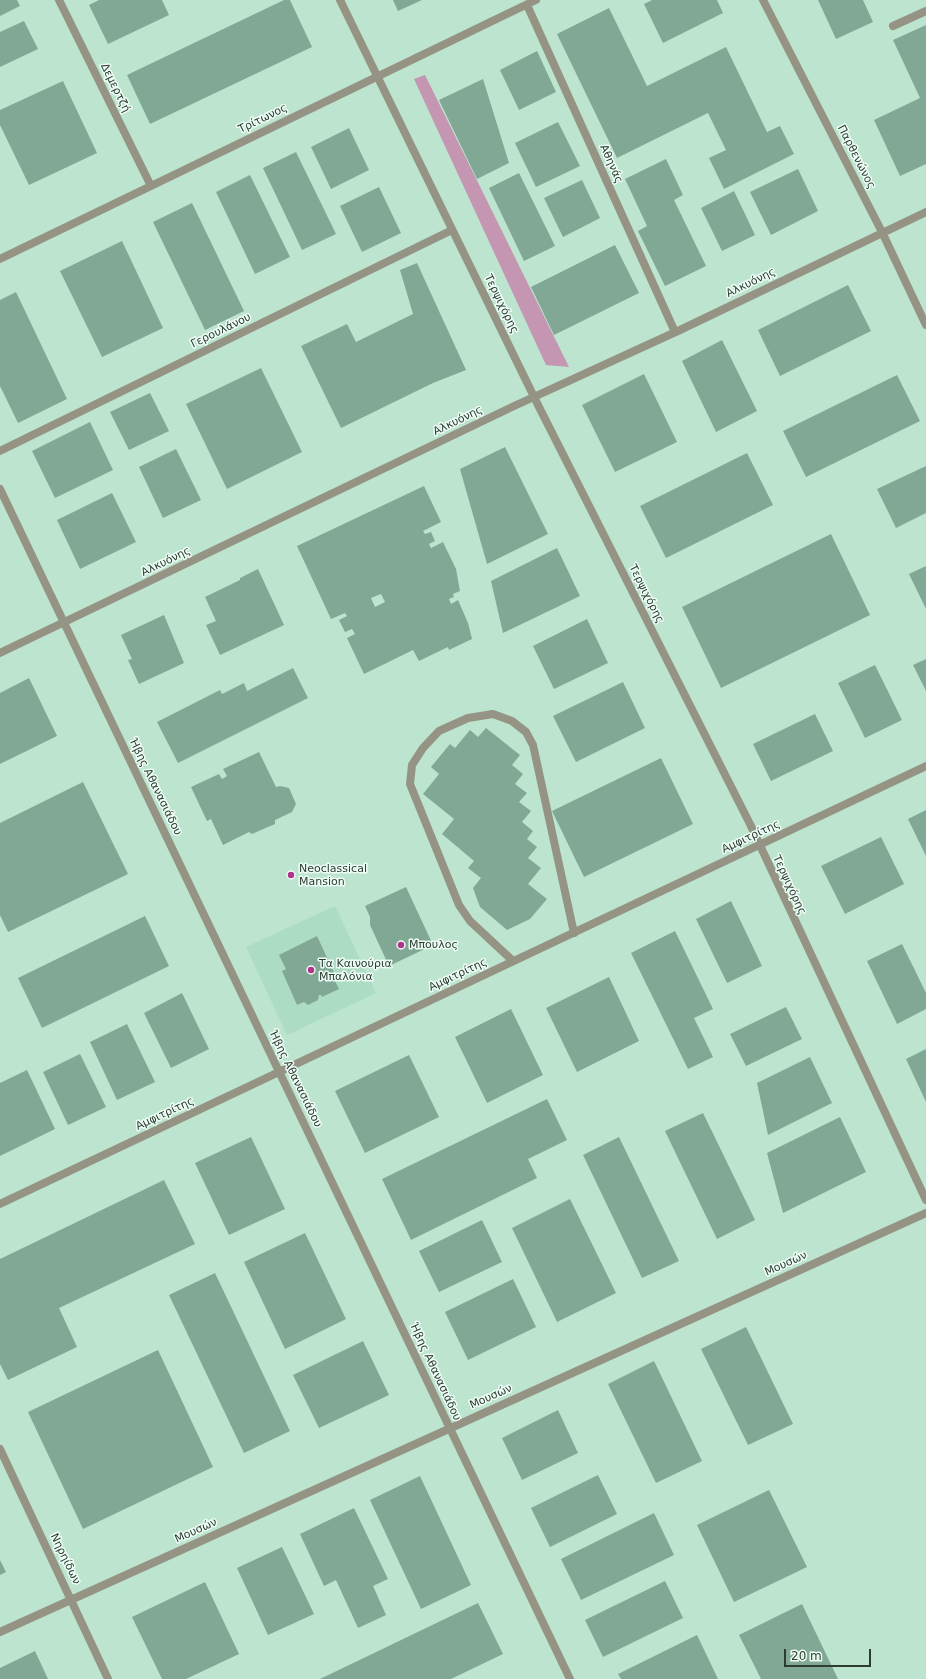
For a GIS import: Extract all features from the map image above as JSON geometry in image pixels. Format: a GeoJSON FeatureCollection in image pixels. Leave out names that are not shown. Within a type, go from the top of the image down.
{"type":"FeatureCollection","features":[{"type":"Feature","properties":{"kind":"street","name":"Δεμερτζή"},"geometry":{"type":"LineString","coordinates":[[58,0],[151,186]]}},
{"type":"Feature","properties":{"kind":"street","name":"Τερψιχόρης"},"geometry":{"type":"LineString","coordinates":[[340,0],[534,397],[759,845],[926,1200]]}},
{"type":"Feature","properties":{"kind":"street","name":"Τρίτωνος"},"geometry":{"type":"LineString","coordinates":[[0,259],[536,0]]}},
{"type":"Feature","properties":{"kind":"street","name":"Παρθενώνος"},"geometry":{"type":"LineString","coordinates":[[763,0],[882,232],[926,325]]}},
{"type":"Feature","properties":{"kind":"street","name":"Αθηνάς"},"geometry":{"type":"LineString","coordinates":[[527,5],[675,332]]}},
{"type":"Feature","properties":{"kind":"street"},"geometry":{"type":"LineString","coordinates":[[893,26],[926,11]]}},
{"type":"Feature","properties":{"kind":"street","name":"Αλκυόνης"},"geometry":{"type":"LineString","coordinates":[[0,653],[534,397],[675,332],[926,212]]}},
{"type":"Feature","properties":{"kind":"street","name":"Γερουλάνου"},"geometry":{"type":"LineString","coordinates":[[0,450],[452,230]]}},
{"type":"Feature","properties":{"kind":"street","name":"Ήβης Αθανασιάδου"},"geometry":{"type":"LineString","coordinates":[[0,489],[570,1679]]}},
{"type":"Feature","properties":{"kind":"street"},"geometry":{"type":"LineString","coordinates":[[513,961],[470,921],[459,905],[410,784],[412,765],[423,748],[439,731],[468,718],[493,714],[512,721],[526,732],[533,745],[574,933]]}},
{"type":"Feature","properties":{"kind":"street","name":"Αμφιτρίτης"},"geometry":{"type":"LineString","coordinates":[[0,1204],[926,766]]}},
{"type":"Feature","properties":{"kind":"street","name":"Μουσών"},"geometry":{"type":"LineString","coordinates":[[0,1632],[926,1213]]}},
{"type":"Feature","properties":{"kind":"street","name":"Νηρηίδων"},"geometry":{"type":"LineString","coordinates":[[0,1449],[72,1599],[108,1679]]}},
{"type":"Feature","properties":{"kind":"shaded area"},"geometry":{"type":"Polygon","coordinates":[[[425,75],[569,367],[546,365],[414,79],[425,75]]]}},
{"type":"Feature","properties":{"kind":"shaded area","name":"Τα Καινούρια Μπαλόνια"},"geometry":{"type":"Polygon","coordinates":[[[335,906],[376,993],[287,1035],[246,947],[335,906]]]}},
{"type":"Feature","properties":{"kind":"building"},"geometry":{"type":"Polygon","coordinates":[[[0,0],[17,0],[20,6],[0,16],[0,0]]]}},
{"type":"Feature","properties":{"kind":"building"},"geometry":{"type":"Polygon","coordinates":[[[99,0],[162,0],[169,15],[108,44],[89,5],[99,0]]]}},
{"type":"Feature","properties":{"kind":"building"},"geometry":{"type":"Polygon","coordinates":[[[284,0],[290,0],[312,47],[150,124],[127,75],[284,0]]]}},
{"type":"Feature","properties":{"kind":"building"},"geometry":{"type":"Polygon","coordinates":[[[393,0],[422,0],[398,11],[393,0]]]}},
{"type":"Feature","properties":{"kind":"building"},"geometry":{"type":"Polygon","coordinates":[[[652,0],[717,0],[723,13],[663,43],[644,4],[652,0]]]}},
{"type":"Feature","properties":{"kind":"building"},"geometry":{"type":"Polygon","coordinates":[[[818,0],[863,0],[873,22],[836,39],[818,0]]]}},
{"type":"Feature","properties":{"kind":"building"},"geometry":{"type":"Polygon","coordinates":[[[609,8],[647,86],[726,47],[767,132],[780,126],[794,154],[724,189],[709,158],[726,150],[708,113],[617,158],[557,34],[609,8]]]}},
{"type":"Feature","properties":{"kind":"building"},"geometry":{"type":"Polygon","coordinates":[[[24,21],[38,49],[0,67],[0,32],[24,21]]]}},
{"type":"Feature","properties":{"kind":"building"},"geometry":{"type":"Polygon","coordinates":[[[926,25],[926,164],[900,176],[874,120],[920,98],[893,40],[926,25]]]}},
{"type":"Feature","properties":{"kind":"building"},"geometry":{"type":"Polygon","coordinates":[[[537,51],[556,92],[519,110],[500,70],[537,51]]]}},
{"type":"Feature","properties":{"kind":"building"},"geometry":{"type":"Polygon","coordinates":[[[483,79],[509,163],[477,179],[439,100],[483,79]]]}},
{"type":"Feature","properties":{"kind":"building"},"geometry":{"type":"Polygon","coordinates":[[[63,81],[97,153],[29,185],[0,125],[0,110],[63,81]]]}},
{"type":"Feature","properties":{"kind":"building"},"geometry":{"type":"Polygon","coordinates":[[[558,122],[580,166],[536,187],[515,143],[558,122]]]}},
{"type":"Feature","properties":{"kind":"building"},"geometry":{"type":"Polygon","coordinates":[[[349,128],[369,170],[331,189],[311,147],[349,128]]]}},
{"type":"Feature","properties":{"kind":"building"},"geometry":{"type":"Polygon","coordinates":[[[296,152],[336,234],[302,250],[263,168],[296,152]]]}},
{"type":"Feature","properties":{"kind":"building"},"geometry":{"type":"Polygon","coordinates":[[[666,159],[683,195],[674,200],[706,266],[665,286],[638,231],[647,226],[625,179],[666,159]]]}},
{"type":"Feature","properties":{"kind":"building"},"geometry":{"type":"Polygon","coordinates":[[[798,169],[818,211],[771,235],[750,192],[798,169]]]}},
{"type":"Feature","properties":{"kind":"building"},"geometry":{"type":"Polygon","coordinates":[[[519,173],[555,246],[524,261],[489,188],[519,173]]]}},
{"type":"Feature","properties":{"kind":"building"},"geometry":{"type":"Polygon","coordinates":[[[250,175],[290,257],[255,274],[216,192],[250,175]]]}},
{"type":"Feature","properties":{"kind":"building"},"geometry":{"type":"Polygon","coordinates":[[[582,180],[600,218],[563,237],[544,198],[582,180]]]}},
{"type":"Feature","properties":{"kind":"building"},"geometry":{"type":"Polygon","coordinates":[[[379,187],[401,233],[362,252],[340,206],[379,187]]]}},
{"type":"Feature","properties":{"kind":"building"},"geometry":{"type":"Polygon","coordinates":[[[734,191],[755,235],[722,251],[701,208],[734,191]]]}},
{"type":"Feature","properties":{"kind":"building"},"geometry":{"type":"Polygon","coordinates":[[[192,203],[244,311],[205,330],[153,222],[192,203]]]}},
{"type":"Feature","properties":{"kind":"building"},"geometry":{"type":"Polygon","coordinates":[[[122,241],[163,328],[102,357],[60,271],[122,241]]]}},
{"type":"Feature","properties":{"kind":"building"},"geometry":{"type":"Polygon","coordinates":[[[615,245],[639,293],[554,335],[531,287],[615,245]]]}},
{"type":"Feature","properties":{"kind":"building"},"geometry":{"type":"Polygon","coordinates":[[[417,263],[466,370],[433,383],[341,428],[301,346],[347,324],[356,342],[413,314],[400,270],[417,263]]]}},
{"type":"Feature","properties":{"kind":"building"},"geometry":{"type":"Polygon","coordinates":[[[848,285],[871,331],[780,376],[758,330],[848,285]]]}},
{"type":"Feature","properties":{"kind":"building"},"geometry":{"type":"Polygon","coordinates":[[[16,292],[67,399],[18,423],[0,386],[0,300],[16,292]]]}},
{"type":"Feature","properties":{"kind":"building"},"geometry":{"type":"Polygon","coordinates":[[[722,340],[757,411],[716,432],[682,361],[722,340]]]}},
{"type":"Feature","properties":{"kind":"building"},"geometry":{"type":"Polygon","coordinates":[[[261,368],[302,452],[227,489],[186,404],[261,368]]]}},
{"type":"Feature","properties":{"kind":"building"},"geometry":{"type":"Polygon","coordinates":[[[644,374],[677,442],[615,472],[582,405],[644,374]]]}},
{"type":"Feature","properties":{"kind":"building"},"geometry":{"type":"Polygon","coordinates":[[[897,375],[920,421],[806,477],[783,431],[897,375]]]}},
{"type":"Feature","properties":{"kind":"building"},"geometry":{"type":"Polygon","coordinates":[[[150,393],[169,431],[129,450],[110,412],[150,393]]]}},
{"type":"Feature","properties":{"kind":"building"},"geometry":{"type":"Polygon","coordinates":[[[90,422],[113,470],[55,498],[32,451],[90,422]]]}},
{"type":"Feature","properties":{"kind":"building"},"geometry":{"type":"Polygon","coordinates":[[[505,447],[548,534],[487,564],[460,469],[505,447]]]}},
{"type":"Feature","properties":{"kind":"building"},"geometry":{"type":"Polygon","coordinates":[[[176,449],[201,500],[163,518],[139,467],[176,449]]]}},
{"type":"Feature","properties":{"kind":"building"},"geometry":{"type":"Polygon","coordinates":[[[747,453],[773,505],[666,558],[640,506],[747,453]]]}},
{"type":"Feature","properties":{"kind":"building"},"geometry":{"type":"Polygon","coordinates":[[[926,466],[926,513],[896,528],[877,489],[926,466]]]}},
{"type":"Feature","properties":{"kind":"building"},"geometry":{"type":"Polygon","coordinates":[[[424,486],[441,522],[423,531],[425,534],[431,532],[435,541],[429,544],[431,548],[443,542],[456,569],[460,591],[453,594],[454,597],[449,599],[451,604],[458,600],[468,623],[472,639],[449,650],[448,647],[419,661],[413,650],[364,674],[347,638],[355,634],[352,629],[345,632],[339,620],[347,616],[345,613],[331,619],[297,546],[424,486]],[[381,594],[371,598],[375,607],[385,602],[381,594]]]}},
{"type":"Feature","properties":{"kind":"building"},"geometry":{"type":"Polygon","coordinates":[[[112,493],[136,542],[80,569],[57,520],[112,493]]]}},
{"type":"Feature","properties":{"kind":"building"},"geometry":{"type":"Polygon","coordinates":[[[831,534],[870,615],[721,688],[682,607],[831,534]]]}},
{"type":"Feature","properties":{"kind":"building"},"geometry":{"type":"Polygon","coordinates":[[[557,548],[580,596],[503,633],[491,581],[557,548]]]}},
{"type":"Feature","properties":{"kind":"building"},"geometry":{"type":"Polygon","coordinates":[[[926,566],[926,609],[909,574],[926,566]]]}},
{"type":"Feature","properties":{"kind":"building"},"geometry":{"type":"Polygon","coordinates":[[[258,569],[284,625],[220,655],[206,625],[216,621],[205,597],[240,580],[240,578],[258,569]]]}},
{"type":"Feature","properties":{"kind":"building"},"geometry":{"type":"Polygon","coordinates":[[[164,615],[184,663],[139,684],[128,660],[132,659],[121,635],[164,615]]]}},
{"type":"Feature","properties":{"kind":"building"},"geometry":{"type":"Polygon","coordinates":[[[587,619],[608,663],[554,689],[533,646],[587,619]]]}},
{"type":"Feature","properties":{"kind":"building"},"geometry":{"type":"Polygon","coordinates":[[[926,659],[926,691],[913,665],[926,659]]]}},
{"type":"Feature","properties":{"kind":"building"},"geometry":{"type":"Polygon","coordinates":[[[875,665],[902,720],[865,738],[838,683],[875,665]]]}},
{"type":"Feature","properties":{"kind":"building"},"geometry":{"type":"Polygon","coordinates":[[[293,668],[308,698],[178,763],[157,722],[220,690],[222,694],[244,683],[247,691],[293,668]]]}},
{"type":"Feature","properties":{"kind":"building"},"geometry":{"type":"Polygon","coordinates":[[[29,678],[57,736],[0,764],[0,693],[29,678]]]}},
{"type":"Feature","properties":{"kind":"building"},"geometry":{"type":"Polygon","coordinates":[[[623,682],[645,728],[576,762],[553,716],[623,682]]]}},
{"type":"Feature","properties":{"kind":"building"},"geometry":{"type":"Polygon","coordinates":[[[815,714],[833,751],[771,781],[753,744],[815,714]]]}},
{"type":"Feature","properties":{"kind":"building"},"geometry":{"type":"Polygon","coordinates":[[[486,728],[520,755],[512,765],[523,774],[515,784],[527,793],[519,802],[531,811],[522,822],[533,831],[527,839],[537,847],[528,858],[541,868],[528,884],[547,899],[530,919],[507,930],[480,907],[473,888],[481,878],[468,868],[474,861],[442,834],[454,819],[423,794],[439,774],[431,767],[450,744],[455,748],[470,730],[478,737],[486,728]]]}},
{"type":"Feature","properties":{"kind":"building"},"geometry":{"type":"Polygon","coordinates":[[[259,752],[276,787],[280,786],[289,788],[296,804],[292,812],[275,820],[275,824],[252,834],[249,832],[223,845],[211,819],[207,821],[191,787],[219,774],[222,779],[227,776],[223,769],[259,752]]]}},
{"type":"Feature","properties":{"kind":"building"},"geometry":{"type":"Polygon","coordinates":[[[661,758],[693,824],[584,877],[552,811],[661,758]]]}},
{"type":"Feature","properties":{"kind":"building"},"geometry":{"type":"Polygon","coordinates":[[[83,782],[128,874],[8,932],[0,915],[0,823],[83,782]]]}},
{"type":"Feature","properties":{"kind":"building"},"geometry":{"type":"Polygon","coordinates":[[[926,810],[926,856],[908,819],[926,810]]]}},
{"type":"Feature","properties":{"kind":"building"},"geometry":{"type":"Polygon","coordinates":[[[881,837],[904,884],[845,914],[821,866],[881,837]]]}},
{"type":"Feature","properties":{"kind":"building"},"geometry":{"type":"Polygon","coordinates":[[[406,887],[433,945],[389,966],[370,925],[370,917],[365,906],[406,887]]]}},
{"type":"Feature","properties":{"kind":"building"},"geometry":{"type":"Polygon","coordinates":[[[731,901],[762,966],[727,983],[696,919],[731,901]]]}},
{"type":"Feature","properties":{"kind":"building"},"geometry":{"type":"Polygon","coordinates":[[[145,916],[169,966],[42,1028],[18,978],[145,916]]]}},
{"type":"Feature","properties":{"kind":"building"},"geometry":{"type":"Polygon","coordinates":[[[675,931],[713,1009],[694,1018],[713,1057],[688,1069],[631,953],[675,931]]]}},
{"type":"Feature","properties":{"kind":"building"},"geometry":{"type":"Polygon","coordinates":[[[317,936],[336,977],[334,979],[339,989],[322,997],[319,995],[318,1000],[308,1005],[304,1002],[297,1005],[282,971],[286,969],[279,955],[317,936]]]}},
{"type":"Feature","properties":{"kind":"building"},"geometry":{"type":"Polygon","coordinates":[[[902,944],[926,993],[926,1009],[897,1024],[867,961],[902,944]]]}},
{"type":"Feature","properties":{"kind":"building"},"geometry":{"type":"Polygon","coordinates":[[[609,977],[639,1041],[577,1072],[546,1008],[609,977]]]}},
{"type":"Feature","properties":{"kind":"building"},"geometry":{"type":"Polygon","coordinates":[[[182,993],[209,1049],[171,1068],[144,1013],[182,993]]]}},
{"type":"Feature","properties":{"kind":"building"},"geometry":{"type":"Polygon","coordinates":[[[786,1007],[802,1039],[746,1066],[730,1034],[786,1007]]]}},
{"type":"Feature","properties":{"kind":"building"},"geometry":{"type":"Polygon","coordinates":[[[511,1009],[543,1075],[487,1103],[455,1037],[511,1009]]]}},
{"type":"Feature","properties":{"kind":"building"},"geometry":{"type":"Polygon","coordinates":[[[127,1024],[155,1082],[117,1100],[90,1042],[127,1024]]]}},
{"type":"Feature","properties":{"kind":"building"},"geometry":{"type":"Polygon","coordinates":[[[926,1049],[926,1102],[906,1059],[926,1049]]]}},
{"type":"Feature","properties":{"kind":"building"},"geometry":{"type":"Polygon","coordinates":[[[80,1054],[106,1107],[68,1125],[43,1072],[80,1054]]]}},
{"type":"Feature","properties":{"kind":"building"},"geometry":{"type":"Polygon","coordinates":[[[409,1055],[439,1117],[365,1153],[335,1091],[409,1055]]]}},
{"type":"Feature","properties":{"kind":"building"},"geometry":{"type":"Polygon","coordinates":[[[810,1057],[832,1103],[768,1135],[757,1083],[810,1057]]]}},
{"type":"Feature","properties":{"kind":"building"},"geometry":{"type":"Polygon","coordinates":[[[27,1070],[55,1129],[0,1156],[0,1083],[27,1070]]]}},
{"type":"Feature","properties":{"kind":"building"},"geometry":{"type":"Polygon","coordinates":[[[547,1099],[567,1140],[528,1159],[537,1178],[411,1240],[382,1179],[547,1099]]]}},
{"type":"Feature","properties":{"kind":"building"},"geometry":{"type":"Polygon","coordinates":[[[703,1113],[755,1220],[717,1239],[665,1131],[703,1113]]]}},
{"type":"Feature","properties":{"kind":"building"},"geometry":{"type":"Polygon","coordinates":[[[840,1117],[866,1172],[783,1213],[767,1153],[840,1117]]]}},
{"type":"Feature","properties":{"kind":"building"},"geometry":{"type":"Polygon","coordinates":[[[251,1137],[285,1209],[229,1235],[195,1163],[251,1137]]]}},
{"type":"Feature","properties":{"kind":"building"},"geometry":{"type":"Polygon","coordinates":[[[619,1137],[679,1261],[642,1278],[583,1155],[619,1137]]]}},
{"type":"Feature","properties":{"kind":"building"},"geometry":{"type":"Polygon","coordinates":[[[164,1180],[195,1244],[59,1308],[77,1347],[8,1380],[0,1364],[0,1259],[164,1180]]]}},
{"type":"Feature","properties":{"kind":"building"},"geometry":{"type":"Polygon","coordinates":[[[570,1199],[616,1293],[557,1322],[512,1228],[570,1199]]]}},
{"type":"Feature","properties":{"kind":"building"},"geometry":{"type":"Polygon","coordinates":[[[482,1220],[502,1262],[439,1292],[419,1251],[482,1220]]]}},
{"type":"Feature","properties":{"kind":"building"},"geometry":{"type":"Polygon","coordinates":[[[305,1233],[346,1319],[285,1349],[244,1262],[305,1233]]]}},
{"type":"Feature","properties":{"kind":"building"},"geometry":{"type":"Polygon","coordinates":[[[215,1273],[290,1431],[244,1453],[169,1295],[215,1273]]]}},
{"type":"Feature","properties":{"kind":"building"},"geometry":{"type":"Polygon","coordinates":[[[513,1279],[536,1327],[468,1360],[445,1312],[513,1279]]]}},
{"type":"Feature","properties":{"kind":"building"},"geometry":{"type":"Polygon","coordinates":[[[746,1327],[793,1424],[748,1445],[701,1349],[746,1327]]]}},
{"type":"Feature","properties":{"kind":"building"},"geometry":{"type":"Polygon","coordinates":[[[363,1341],[389,1395],[319,1428],[293,1375],[363,1341]]]}},
{"type":"Feature","properties":{"kind":"building"},"geometry":{"type":"Polygon","coordinates":[[[158,1350],[213,1467],[83,1529],[28,1412],[158,1350]]]}},
{"type":"Feature","properties":{"kind":"building"},"geometry":{"type":"Polygon","coordinates":[[[654,1361],[702,1461],[656,1483],[608,1384],[654,1361]]]}},
{"type":"Feature","properties":{"kind":"building"},"geometry":{"type":"Polygon","coordinates":[[[558,1410],[578,1453],[522,1480],[502,1438],[558,1410]]]}},
{"type":"Feature","properties":{"kind":"building"},"geometry":{"type":"Polygon","coordinates":[[[598,1475],[617,1514],[550,1547],[531,1508],[598,1475]]]}},
{"type":"Feature","properties":{"kind":"building"},"geometry":{"type":"Polygon","coordinates":[[[420,1476],[471,1585],[421,1609],[370,1500],[420,1476]]]}},
{"type":"Feature","properties":{"kind":"building"},"geometry":{"type":"Polygon","coordinates":[[[769,1490],[807,1567],[734,1602],[697,1525],[769,1490]]]}},
{"type":"Feature","properties":{"kind":"building"},"geometry":{"type":"Polygon","coordinates":[[[354,1508],[388,1579],[373,1586],[386,1615],[358,1628],[336,1580],[324,1586],[300,1534],[354,1508]]]}},
{"type":"Feature","properties":{"kind":"building"},"geometry":{"type":"Polygon","coordinates":[[[654,1513],[674,1555],[581,1600],[561,1559],[654,1513]]]}},
{"type":"Feature","properties":{"kind":"building"},"geometry":{"type":"Polygon","coordinates":[[[282,1547],[314,1614],[268,1635],[237,1568],[282,1547]]]}},
{"type":"Feature","properties":{"kind":"building"},"geometry":{"type":"Polygon","coordinates":[[[0,1560],[6,1572],[0,1575],[0,1560]]]}},
{"type":"Feature","properties":{"kind":"building"},"geometry":{"type":"Polygon","coordinates":[[[665,1581],[683,1618],[603,1657],[585,1620],[665,1581]]]}},
{"type":"Feature","properties":{"kind":"building"},"geometry":{"type":"Polygon","coordinates":[[[205,1582],[239,1654],[186,1679],[162,1679],[132,1617],[205,1582]]]}},
{"type":"Feature","properties":{"kind":"building"},"geometry":{"type":"Polygon","coordinates":[[[478,1603],[503,1654],[451,1679],[320,1679],[478,1603]]]}},
{"type":"Feature","properties":{"kind":"building"},"geometry":{"type":"Polygon","coordinates":[[[802,1604],[838,1679],[761,1679],[739,1635],[802,1604]]]}},
{"type":"Feature","properties":{"kind":"building"},"geometry":{"type":"Polygon","coordinates":[[[697,1635],[718,1679],[621,1679],[618,1674],[697,1635]]]}},
{"type":"Feature","properties":{"kind":"building"},"geometry":{"type":"Polygon","coordinates":[[[35,1651],[48,1679],[0,1679],[0,1668],[35,1651]]]}},
{"type":"Feature","properties":{"kind":"place","name":"Neoclassical Mansion"},"geometry":{"type":"Point","coordinates":[291,875]}},
{"type":"Feature","properties":{"kind":"place","name":"Μπουλος"},"geometry":{"type":"Point","coordinates":[401,945]}},
{"type":"Feature","properties":{"kind":"place","name":"Τα Καινούρια Μπαλόνια"},"geometry":{"type":"Point","coordinates":[311,970]}}]}
